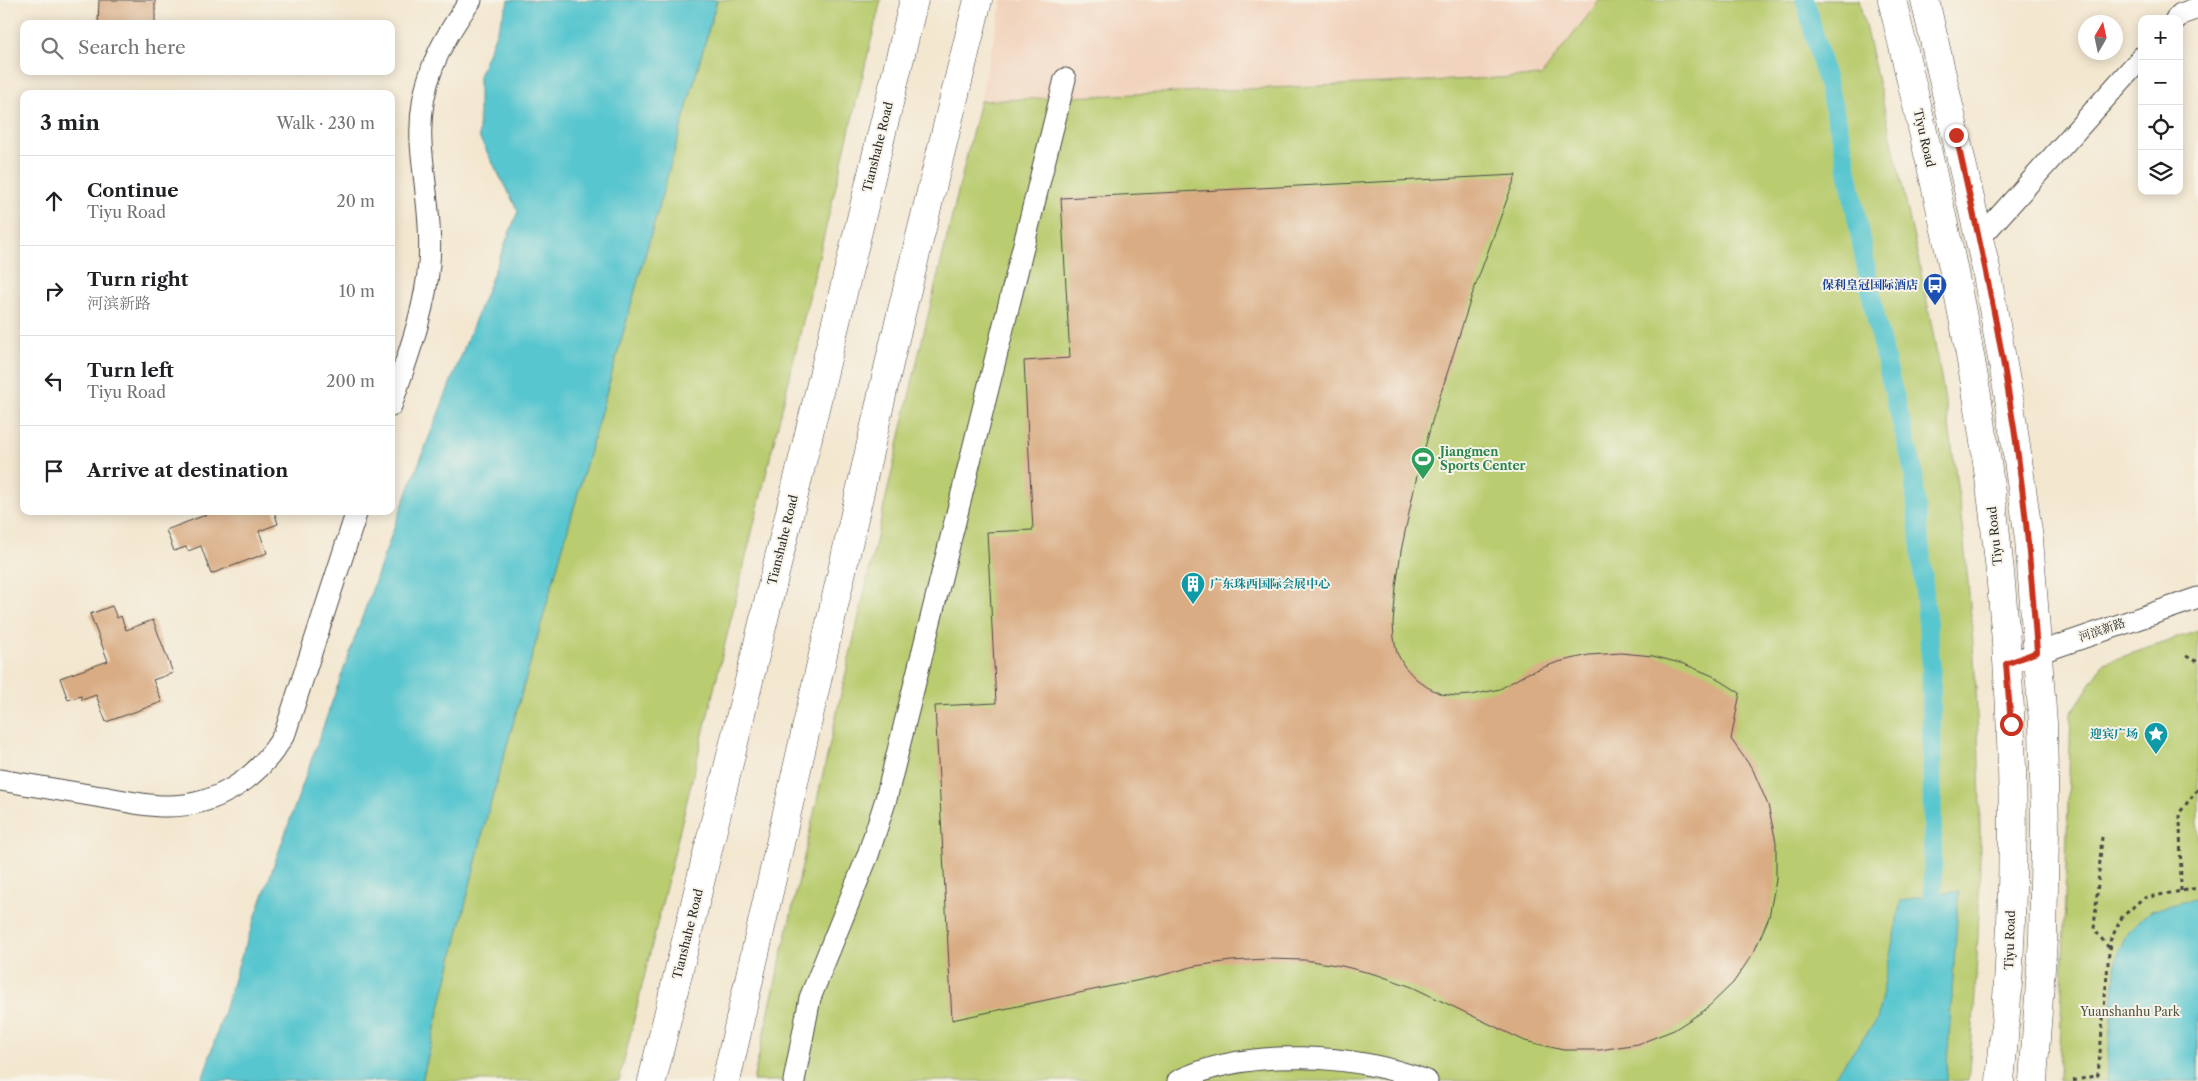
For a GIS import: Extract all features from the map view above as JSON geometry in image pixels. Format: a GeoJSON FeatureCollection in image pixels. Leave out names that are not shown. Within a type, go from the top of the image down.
{"type":"FeatureCollection","features":[{"type":"Feature","properties":{"kind":"main road","name":"Tianshahe Road"},"geometry":{"type":"LineString","coordinates":[[652,1081],[914,0]]}},
{"type":"Feature","properties":{"kind":"main road"},"geometry":{"type":"LineString","coordinates":[[726,1081],[892,351],[978,0]]}},
{"type":"Feature","properties":{"kind":"main road","name":"Tiyu Road"},"geometry":{"type":"LineString","coordinates":[[1892,0],[1955,275],[1979,408],[1997,542],[2011,724],[2013,832],[2011,939],[2000,1081]]}},
{"type":"Feature","properties":{"kind":"main road"},"geometry":{"type":"LineString","coordinates":[[1924,0],[1979,239],[2010,404],[2029,539],[2043,723],[2045,832],[2043,940],[2033,1081]]}},
{"type":"Feature","properties":{"kind":"street"},"geometry":{"type":"LineString","coordinates":[[395,393],[420,314],[429,266],[429,217],[421,118],[424,93],[431,68],[441,44],[470,0]]}},
{"type":"Feature","properties":{"kind":"street"},"geometry":{"type":"LineString","coordinates":[[1979,239],[2140,60]]}},
{"type":"Feature","properties":{"kind":"street"},"geometry":{"type":"LineString","coordinates":[[794,1081],[810,998],[868,855],[886,800],[1065,79]]}},
{"type":"Feature","properties":{"kind":"street"},"geometry":{"type":"LineString","coordinates":[[0,780],[164,806],[192,803],[219,796],[251,776],[270,756],[285,733],[357,515]]}},
{"type":"Feature","properties":{"kind":"street","name":"河滨新路"},"geometry":{"type":"LineString","coordinates":[[2006,664],[2198,598]]}},
{"type":"Feature","properties":{"kind":"street"},"geometry":{"type":"LineString","coordinates":[[1178,1081],[1191,1075],[1227,1066],[1263,1060],[1301,1058],[1338,1060],[1374,1065],[1427,1081]]}},
{"type":"Feature","properties":{"kind":"path"},"geometry":{"type":"LineString","coordinates":[[2186,656],[2198,662]]}},
{"type":"Feature","properties":{"kind":"path"},"geometry":{"type":"LineString","coordinates":[[2181,891],[2180,812],[2198,789]]}},
{"type":"Feature","properties":{"kind":"path"},"geometry":{"type":"LineString","coordinates":[[2102,837],[2094,929],[2109,949]]}},
{"type":"Feature","properties":{"kind":"path"},"geometry":{"type":"LineString","coordinates":[[2073,1081],[2098,1075],[2110,941],[2122,918],[2143,898],[2198,888]]}},
{"type":"Feature","properties":{"kind":"shaded area"},"geometry":{"type":"Polygon","coordinates":[[[1002,0],[1600,0],[1542,76],[980,101],[1002,0]]]}},
{"type":"Feature","properties":{"kind":"green space"},"geometry":{"type":"Polygon","coordinates":[[[717,0],[881,0],[619,1081],[422,1081],[487,816],[717,0]]]}},
{"type":"Feature","properties":{"kind":"green space","name":"Jiangmen Sports Center"},"geometry":{"type":"Polygon","coordinates":[[[1600,0],[1859,0],[1907,206],[1938,361],[1959,496],[1968,579],[1974,663],[1980,830],[1975,998],[1968,1081],[753,1081],[918,357],[980,101],[1541,76],[1600,0]]]}},
{"type":"Feature","properties":{"kind":"green space","name":"Yuanshanhu Park"},"geometry":{"type":"Polygon","coordinates":[[[2198,631],[2198,1081],[2059,1081],[2071,714],[2104,663],[2198,631]]]}},
{"type":"Feature","properties":{"kind":"water"},"geometry":{"type":"Polygon","coordinates":[[[509,0],[717,0],[487,816],[422,1081],[202,1081],[238,966],[400,511],[518,211],[479,137],[479,76],[509,0]]]}},
{"type":"Feature","properties":{"kind":"water"},"geometry":{"type":"Polygon","coordinates":[[[1959,891],[1946,1081],[1831,1081],[1877,1020],[1901,900],[1959,891]]]}},
{"type":"Feature","properties":{"kind":"water"},"geometry":{"type":"Polygon","coordinates":[[[2198,898],[2198,1081],[2106,1081],[2116,957],[2128,931],[2150,911],[2198,898]]]}},
{"type":"Feature","properties":{"kind":"building"},"geometry":{"type":"Polygon","coordinates":[[[99,0],[155,0],[155,20],[98,20],[99,0]]]}},
{"type":"Feature","properties":{"kind":"building","name":"广东珠西国际会展中心"},"geometry":{"type":"Polygon","coordinates":[[[1516,175],[1472,295],[1433,418],[1416,480],[1401,551],[1396,587],[1393,623],[1397,653],[1404,666],[1427,687],[1441,694],[1456,696],[1472,695],[1500,689],[1528,673],[1558,662],[1589,655],[1621,653],[1653,656],[1684,664],[1713,676],[1740,693],[1731,739],[1753,770],[1768,805],[1776,842],[1776,880],[1769,917],[1754,952],[1733,983],[1705,1010],[1674,1030],[1638,1044],[1600,1050],[1563,1050],[1525,1041],[1412,987],[1378,975],[1342,966],[1305,960],[1231,961],[1195,966],[1159,976],[952,1020],[935,706],[996,703],[987,532],[1033,530],[1024,361],[1070,358],[1061,198],[1516,175]]]}},
{"type":"Feature","properties":{"kind":"building"},"geometry":{"type":"Polygon","coordinates":[[[205,515],[275,515],[278,524],[259,531],[267,553],[211,574],[201,546],[188,551],[186,547],[174,551],[166,530],[205,515]]]}},
{"type":"Feature","properties":{"kind":"building"},"geometry":{"type":"Polygon","coordinates":[[[112,606],[117,618],[121,616],[126,630],[153,620],[173,673],[153,680],[162,702],[106,722],[96,695],[82,700],[81,696],[68,700],[60,678],[108,661],[90,614],[112,606]]]}},
{"type":"Feature","properties":{"kind":"waterway"},"geometry":{"type":"LineString","coordinates":[[1805,0],[1841,136],[1878,330],[1913,469],[1931,663],[1933,895]]}},
{"type":"Feature","properties":{"kind":"place","name":"保利皇冠国际酒店"},"geometry":{"type":"Point","coordinates":[1935,306]}},
{"type":"Feature","properties":{"kind":"place","name":"Jiangmen Sports Center"},"geometry":{"type":"Point","coordinates":[1423,480]}},
{"type":"Feature","properties":{"kind":"place","name":"广东珠西国际会展中心"},"geometry":{"type":"Point","coordinates":[1193,605]}},
{"type":"Feature","properties":{"kind":"place","name":"迎宾广场"},"geometry":{"type":"Point","coordinates":[2156,755]}},
{"type":"Feature","properties":{"kind":"route"},"geometry":{"type":"LineString","coordinates":[[1956,135],[1986,269],[2010,404],[2029,539],[2037,652],[2006,664],[2011,724]]}}]}
